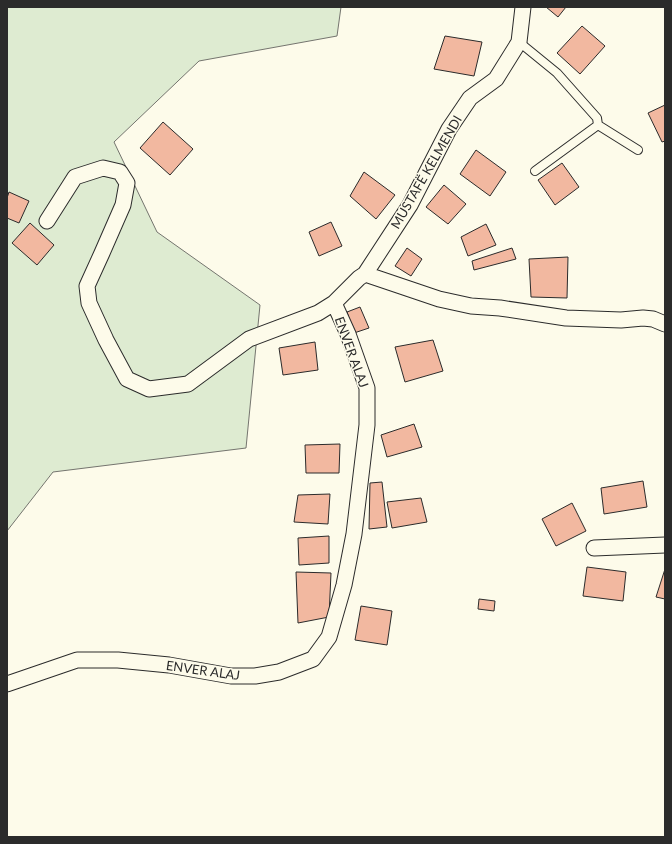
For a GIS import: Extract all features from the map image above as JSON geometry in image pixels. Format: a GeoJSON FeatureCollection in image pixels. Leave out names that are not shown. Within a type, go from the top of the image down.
{"type":"FeatureCollection","features":[{"type":"Feature","properties":{"kind":"street","name":"MUSTAFË KELMENDI"},"geometry":{"type":"LineString","coordinates":[[334,303],[365,274],[410,205],[450,129],[470,98],[496,79],[519,42],[523,7]]}},
{"type":"Feature","properties":{"kind":"street","name":"ENVER ALAJ"},"geometry":{"type":"LineString","coordinates":[[7,684],[78,660],[118,660],[169,664],[231,676],[255,676],[279,672],[313,659],[329,637],[344,585],[354,534],[367,424],[367,388],[348,334],[334,303],[318,313],[249,339],[188,384],[149,389],[127,379],[88,303],[87,286],[123,204],[127,183],[120,172],[103,168],[75,177],[47,221]]}},
{"type":"Feature","properties":{"kind":"street"},"geometry":{"type":"LineString","coordinates":[[365,274],[439,299],[471,306],[500,308],[566,318],[621,320],[643,318],[653,319],[665,324]]}},
{"type":"Feature","properties":{"kind":"street"},"geometry":{"type":"LineString","coordinates":[[594,548],[665,546]]}},
{"type":"Feature","properties":{"kind":"lane"},"geometry":{"type":"LineString","coordinates":[[519,42],[557,73],[597,118],[598,125],[638,150]]}},
{"type":"Feature","properties":{"kind":"lane"},"geometry":{"type":"LineString","coordinates":[[535,171],[598,125]]}},
{"type":"Feature","properties":{"kind":"green space"},"geometry":{"type":"Polygon","coordinates":[[[7,7],[341,7],[337,36],[199,61],[114,142],[157,232],[260,305],[246,448],[53,472],[7,531],[7,7]]]}},
{"type":"Feature","properties":{"kind":"building"},"geometry":{"type":"Polygon","coordinates":[[[546,7],[566,7],[558,17],[546,7]]]}},
{"type":"Feature","properties":{"kind":"building"},"geometry":{"type":"Polygon","coordinates":[[[582,26],[605,46],[580,74],[557,53],[582,26]]]}},
{"type":"Feature","properties":{"kind":"building"},"geometry":{"type":"Polygon","coordinates":[[[445,36],[482,42],[474,76],[434,69],[445,36]]]}},
{"type":"Feature","properties":{"kind":"building"},"geometry":{"type":"Polygon","coordinates":[[[665,105],[665,141],[662,142],[648,113],[665,105]]]}},
{"type":"Feature","properties":{"kind":"building"},"geometry":{"type":"Polygon","coordinates":[[[163,122],[193,149],[170,175],[140,148],[163,122]]]}},
{"type":"Feature","properties":{"kind":"building"},"geometry":{"type":"Polygon","coordinates":[[[476,150],[506,172],[490,196],[460,174],[476,150]]]}},
{"type":"Feature","properties":{"kind":"building"},"geometry":{"type":"Polygon","coordinates":[[[562,163],[579,187],[555,205],[538,180],[562,163]]]}},
{"type":"Feature","properties":{"kind":"building"},"geometry":{"type":"Polygon","coordinates":[[[364,172],[395,195],[376,219],[350,196],[364,172]]]}},
{"type":"Feature","properties":{"kind":"building"},"geometry":{"type":"Polygon","coordinates":[[[444,185],[466,204],[448,224],[426,207],[444,185]]]}},
{"type":"Feature","properties":{"kind":"building"},"geometry":{"type":"Polygon","coordinates":[[[9,192],[29,201],[19,223],[7,218],[7,198],[9,192]]]}},
{"type":"Feature","properties":{"kind":"building"},"geometry":{"type":"Polygon","coordinates":[[[331,222],[342,246],[319,256],[309,232],[331,222]]]}},
{"type":"Feature","properties":{"kind":"building"},"geometry":{"type":"Polygon","coordinates":[[[30,223],[54,245],[37,265],[12,243],[30,223]]]}},
{"type":"Feature","properties":{"kind":"building"},"geometry":{"type":"Polygon","coordinates":[[[486,224],[496,245],[468,256],[461,237],[486,224]]]}},
{"type":"Feature","properties":{"kind":"building"},"geometry":{"type":"Polygon","coordinates":[[[407,248],[422,259],[411,276],[395,266],[407,248]]]}},
{"type":"Feature","properties":{"kind":"building"},"geometry":{"type":"Polygon","coordinates":[[[512,248],[516,259],[474,270],[472,261],[512,248]]]}},
{"type":"Feature","properties":{"kind":"building"},"geometry":{"type":"Polygon","coordinates":[[[568,257],[567,298],[531,297],[529,259],[568,257]]]}},
{"type":"Feature","properties":{"kind":"building"},"geometry":{"type":"Polygon","coordinates":[[[360,307],[369,328],[354,333],[347,312],[360,307]]]}},
{"type":"Feature","properties":{"kind":"building"},"geometry":{"type":"Polygon","coordinates":[[[433,340],[443,371],[405,382],[395,347],[433,340]]]}},
{"type":"Feature","properties":{"kind":"building"},"geometry":{"type":"Polygon","coordinates":[[[315,342],[318,370],[283,375],[279,348],[315,342]]]}},
{"type":"Feature","properties":{"kind":"building"},"geometry":{"type":"Polygon","coordinates":[[[414,424],[422,447],[387,457],[381,435],[414,424]]]}},
{"type":"Feature","properties":{"kind":"building"},"geometry":{"type":"Polygon","coordinates":[[[340,444],[339,473],[306,473],[305,445],[340,444]]]}},
{"type":"Feature","properties":{"kind":"building"},"geometry":{"type":"Polygon","coordinates":[[[643,481],[647,507],[604,514],[601,488],[643,481]]]}},
{"type":"Feature","properties":{"kind":"building"},"geometry":{"type":"Polygon","coordinates":[[[382,482],[387,527],[369,529],[370,483],[382,482]]]}},
{"type":"Feature","properties":{"kind":"building"},"geometry":{"type":"Polygon","coordinates":[[[330,494],[328,524],[294,522],[298,495],[330,494]]]}},
{"type":"Feature","properties":{"kind":"building"},"geometry":{"type":"Polygon","coordinates":[[[421,498],[427,522],[392,528],[387,502],[421,498]]]}},
{"type":"Feature","properties":{"kind":"building"},"geometry":{"type":"Polygon","coordinates":[[[572,503],[586,531],[556,546],[542,519],[572,503]]]}},
{"type":"Feature","properties":{"kind":"building"},"geometry":{"type":"Polygon","coordinates":[[[329,536],[329,563],[299,565],[298,538],[329,536]]]}},
{"type":"Feature","properties":{"kind":"building"},"geometry":{"type":"Polygon","coordinates":[[[587,567],[626,572],[623,601],[583,596],[587,567]]]}},
{"type":"Feature","properties":{"kind":"building"},"geometry":{"type":"Polygon","coordinates":[[[665,569],[665,599],[656,597],[665,569]]]}},
{"type":"Feature","properties":{"kind":"building"},"geometry":{"type":"Polygon","coordinates":[[[296,572],[331,573],[329,617],[298,623],[296,572]]]}},
{"type":"Feature","properties":{"kind":"building"},"geometry":{"type":"Polygon","coordinates":[[[479,599],[495,601],[494,611],[478,609],[479,599]]]}},
{"type":"Feature","properties":{"kind":"building"},"geometry":{"type":"Polygon","coordinates":[[[361,606],[392,611],[387,645],[355,640],[361,606]]]}}]}
